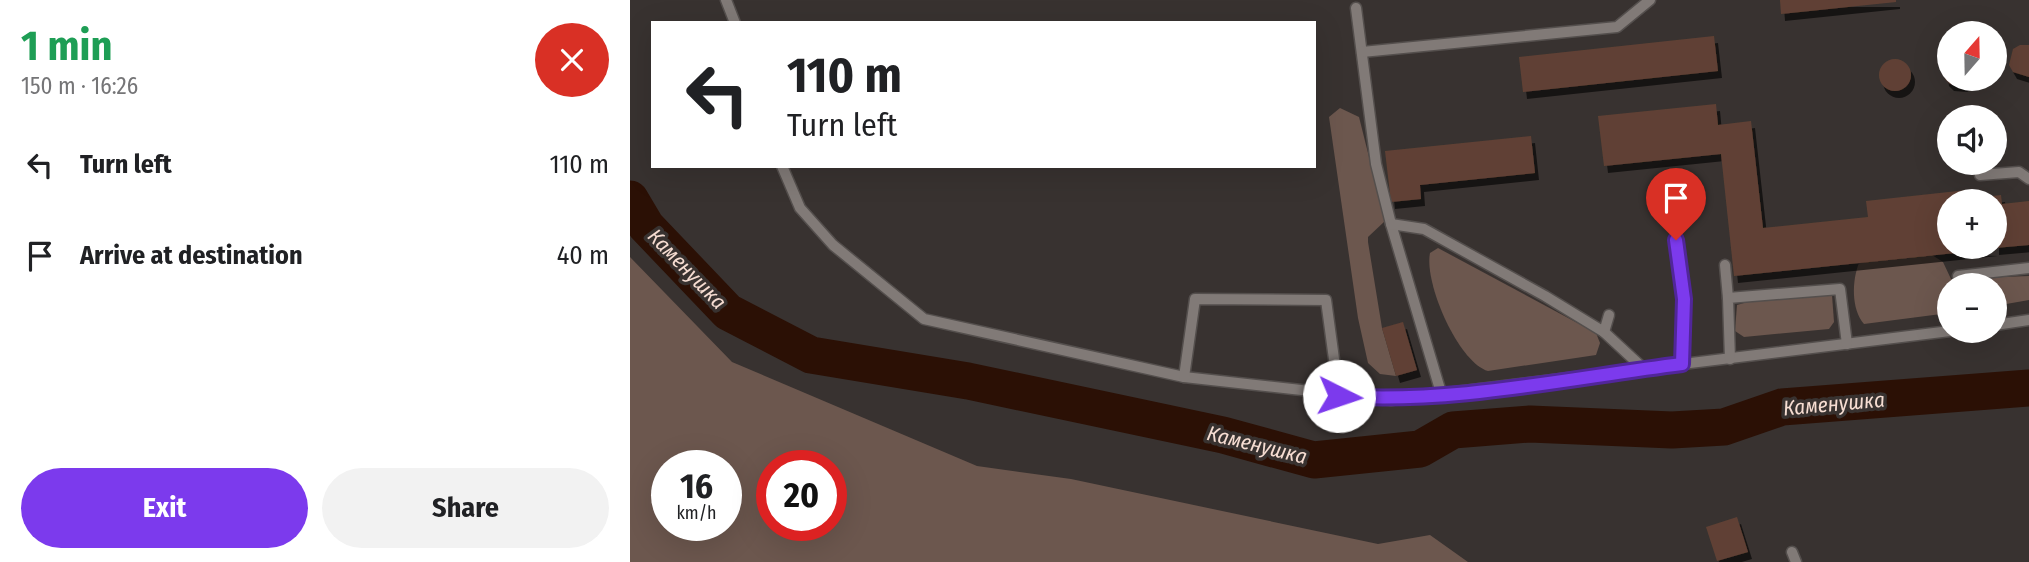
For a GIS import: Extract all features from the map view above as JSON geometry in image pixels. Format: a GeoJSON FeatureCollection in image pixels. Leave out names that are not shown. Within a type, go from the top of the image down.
{"type":"FeatureCollection","features":[{"type":"Feature","properties":{"kind":"lane"},"geometry":{"type":"LineString","coordinates":[[726,0],[734,21]]}},
{"type":"Feature","properties":{"kind":"lane"},"geometry":{"type":"LineString","coordinates":[[1362,52],[1618,27],[1650,0]]}},
{"type":"Feature","properties":{"kind":"lane"},"geometry":{"type":"LineString","coordinates":[[1356,8],[1376,164],[1442,396]]}},
{"type":"Feature","properties":{"kind":"lane"},"geometry":{"type":"LineString","coordinates":[[783,168],[800,208],[833,245],[924,319],[1184,377],[1391,400],[1442,396],[1937,333]]}},
{"type":"Feature","properties":{"kind":"lane"},"geometry":{"type":"LineString","coordinates":[[2007,173],[2018,172],[2029,178]]}},
{"type":"Feature","properties":{"kind":"lane"},"geometry":{"type":"LineString","coordinates":[[1391,224],[1424,229],[1604,332],[1644,369]]}},
{"type":"Feature","properties":{"kind":"lane"},"geometry":{"type":"LineString","coordinates":[[1676,240],[1684,299],[1682,364]]}},
{"type":"Feature","properties":{"kind":"lane"},"geometry":{"type":"LineString","coordinates":[[1725,265],[1730,359]]}},
{"type":"Feature","properties":{"kind":"lane"},"geometry":{"type":"LineString","coordinates":[[1985,273],[2029,268]]}},
{"type":"Feature","properties":{"kind":"lane"},"geometry":{"type":"LineString","coordinates":[[1728,298],[1840,289],[1847,344]]}},
{"type":"Feature","properties":{"kind":"lane"},"geometry":{"type":"LineString","coordinates":[[1184,377],[1195,299],[1326,300],[1339,396]]}},
{"type":"Feature","properties":{"kind":"lane"},"geometry":{"type":"LineString","coordinates":[[1604,332],[1609,316]]}},
{"type":"Feature","properties":{"kind":"lane"},"geometry":{"type":"LineString","coordinates":[[2007,323],[2029,320]]}},
{"type":"Feature","properties":{"kind":"shaded area"},"geometry":{"type":"Polygon","coordinates":[[[1340,108],[1359,117],[1385,221],[1368,237],[1368,242],[1382,328],[1396,376],[1380,374],[1368,363],[1358,318],[1329,117],[1340,108]]]}},
{"type":"Feature","properties":{"kind":"shaded area"},"geometry":{"type":"Polygon","coordinates":[[[1438,248],[1596,333],[1600,343],[1596,355],[1488,371],[1477,365],[1455,338],[1432,283],[1430,253],[1438,248]]]}},
{"type":"Feature","properties":{"kind":"shaded area"},"geometry":{"type":"Polygon","coordinates":[[[1932,255],[1943,262],[1948,273],[1937,273],[1937,315],[1864,324],[1857,311],[1854,294],[1859,263],[1932,255]]]}},
{"type":"Feature","properties":{"kind":"shaded area"},"geometry":{"type":"Polygon","coordinates":[[[630,257],[732,362],[977,466],[1071,479],[1378,544],[1430,535],[1468,562],[630,562],[630,257]]]}},
{"type":"Feature","properties":{"kind":"shaded area"},"geometry":{"type":"Polygon","coordinates":[[[2029,276],[2029,300],[2007,304],[2007,277],[2029,276]]]}},
{"type":"Feature","properties":{"kind":"shaded area"},"geometry":{"type":"Polygon","coordinates":[[[1832,295],[1834,322],[1829,329],[1744,337],[1735,331],[1737,305],[1751,301],[1832,295]]]}},
{"type":"Feature","properties":{"kind":"building"},"geometry":{"type":"Polygon","coordinates":[[[1780,0],[1896,0],[1896,2],[1781,14],[1780,0]]]}},
{"type":"Feature","properties":{"kind":"building"},"geometry":{"type":"Polygon","coordinates":[[[1714,36],[1718,71],[1523,92],[1519,57],[1714,36]]]}},
{"type":"Feature","properties":{"kind":"building"},"geometry":{"type":"Polygon","coordinates":[[[2020,45],[2029,45],[2029,77],[2013,72],[2009,65],[2013,49],[2020,45]]]}},
{"type":"Feature","properties":{"kind":"building"},"geometry":{"type":"Polygon","coordinates":[[[1895,59],[1906,64],[1911,75],[1906,86],[1895,91],[1884,86],[1879,75],[1884,64],[1895,59]]]}},
{"type":"Feature","properties":{"kind":"building"},"geometry":{"type":"Polygon","coordinates":[[[1716,104],[1718,125],[1751,121],[1763,228],[1868,217],[1866,201],[1937,193],[1937,255],[1734,276],[1721,154],[1604,166],[1598,116],[1716,104]]]}},
{"type":"Feature","properties":{"kind":"building"},"geometry":{"type":"Polygon","coordinates":[[[1531,136],[1535,173],[1420,185],[1421,199],[1391,202],[1385,151],[1531,136]]]}},
{"type":"Feature","properties":{"kind":"building"},"geometry":{"type":"Polygon","coordinates":[[[2029,201],[2029,245],[2007,247],[2007,203],[2029,201]]]}},
{"type":"Feature","properties":{"kind":"building"},"geometry":{"type":"Polygon","coordinates":[[[1403,322],[1417,370],[1396,376],[1382,328],[1403,322]]]}},
{"type":"Feature","properties":{"kind":"building"},"geometry":{"type":"Polygon","coordinates":[[[1737,517],[1748,552],[1717,561],[1706,527],[1737,517]]]}},
{"type":"Feature","properties":{"kind":"waterway","name":"Каменушка"},"geometry":{"type":"LineString","coordinates":[[630,199],[646,226],[728,312],[811,355],[968,381],[1223,435],[1314,460],[1420,449],[1453,430],[1530,424],[1672,430],[1724,427],[1782,407],[2029,388]]}},
{"type":"Feature","properties":{"kind":"route"},"geometry":{"type":"LineString","coordinates":[[1339,396],[1391,400],[1442,396],[1682,364],[1684,299],[1676,240]]}}]}
